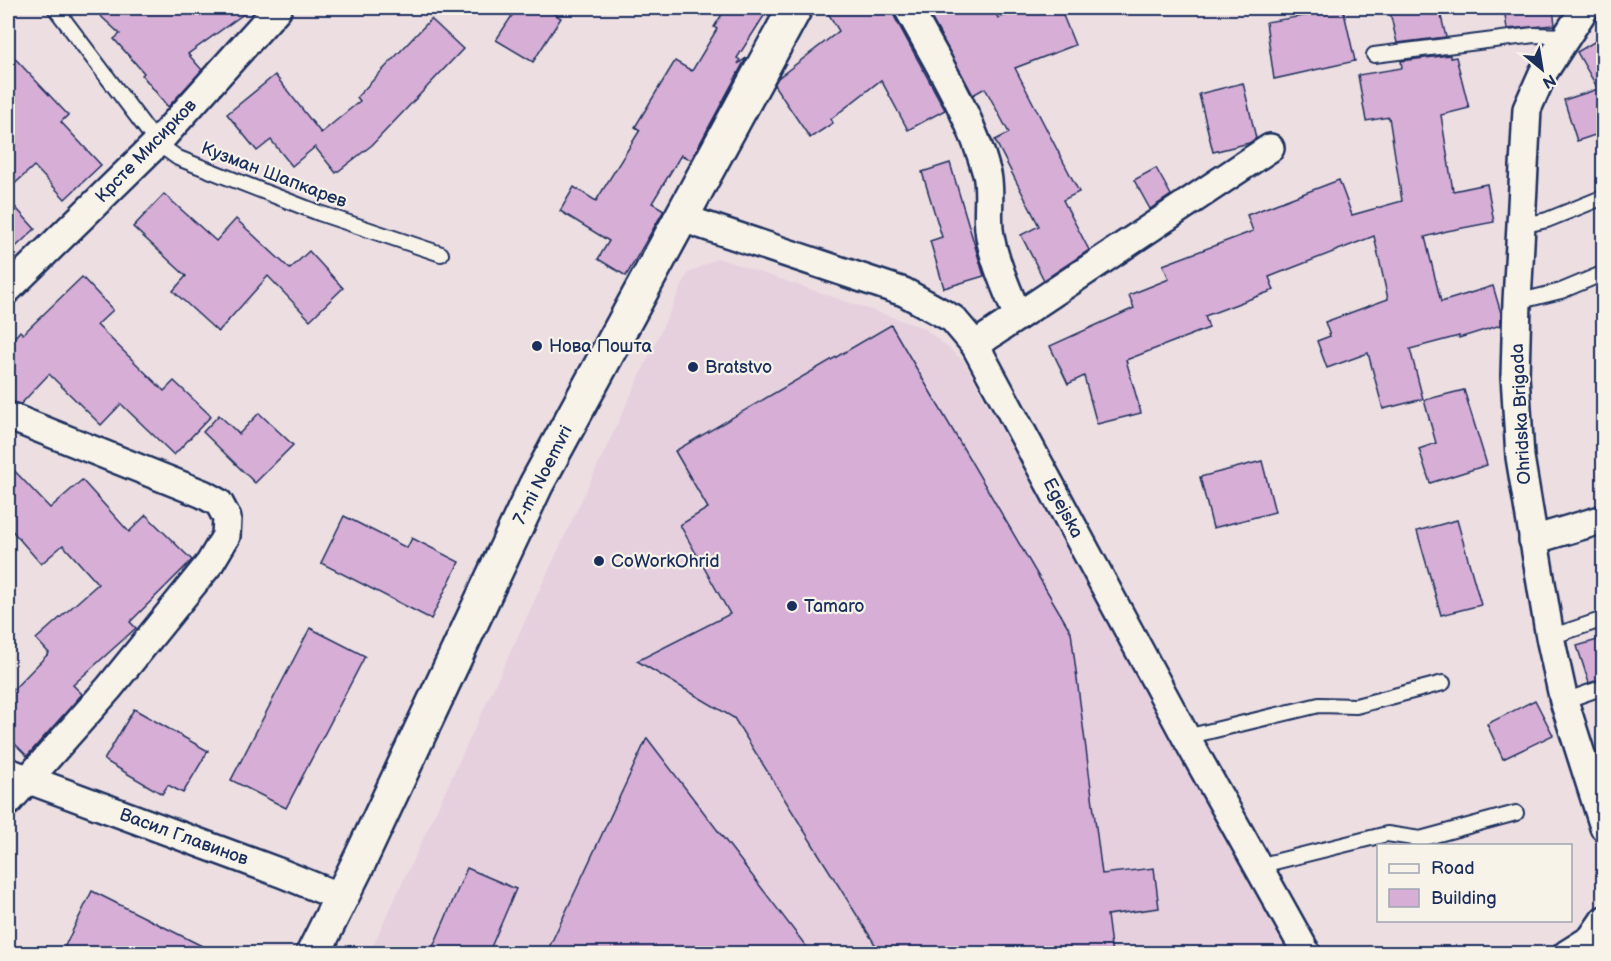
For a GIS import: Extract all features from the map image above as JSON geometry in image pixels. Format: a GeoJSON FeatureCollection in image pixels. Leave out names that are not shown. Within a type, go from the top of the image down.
{"type":"FeatureCollection","features":[{"type":"Feature","properties":{"kind":"street","name":"Крсте Мисирков"},"geometry":{"type":"LineString","coordinates":[[8,289],[157,143],[278,8]]}},
{"type":"Feature","properties":{"kind":"street","name":"7-mi Noemvri"},"geometry":{"type":"LineString","coordinates":[[314,954],[536,484],[795,8]]}},
{"type":"Feature","properties":{"kind":"street"},"geometry":{"type":"LineString","coordinates":[[908,8],[973,133],[987,176],[989,231],[1004,283],[1018,316]]}},
{"type":"Feature","properties":{"kind":"street","name":"Ohridska Brigada"},"geometry":{"type":"LineString","coordinates":[[1585,8],[1543,73],[1527,109],[1516,302],[1515,376],[1520,458],[1550,637],[1564,701],[1604,827]]}},
{"type":"Feature","properties":{"kind":"street"},"geometry":{"type":"LineString","coordinates":[[975,345],[1270,148]]}},
{"type":"Feature","properties":{"kind":"street","name":"Egejska"},"geometry":{"type":"LineString","coordinates":[[682,218],[904,292],[953,319],[975,345],[1186,737],[1307,954]]}},
{"type":"Feature","properties":{"kind":"street"},"geometry":{"type":"LineString","coordinates":[[8,416],[203,494],[219,503],[226,518],[226,536],[210,563],[109,688],[17,776],[8,801]]}},
{"type":"Feature","properties":{"kind":"street"},"geometry":{"type":"LineString","coordinates":[[1533,540],[1604,519]]}},
{"type":"Feature","properties":{"kind":"street","name":"Васил Главинов"},"geometry":{"type":"LineString","coordinates":[[17,776],[340,897]]}},
{"type":"Feature","properties":{"kind":"street"},"geometry":{"type":"LineString","coordinates":[[1567,954],[1591,939],[1604,920]]}},
{"type":"Feature","properties":{"kind":"lane","name":"Кузман Шапкарев"},"geometry":{"type":"LineString","coordinates":[[55,8],[157,143],[178,158],[319,213],[441,254]]}},
{"type":"Feature","properties":{"kind":"lane"},"geometry":{"type":"LineString","coordinates":[[1374,55],[1534,35],[1566,36]]}},
{"type":"Feature","properties":{"kind":"lane"},"geometry":{"type":"LineString","coordinates":[[1521,226],[1547,220],[1604,197]]}},
{"type":"Feature","properties":{"kind":"lane"},"geometry":{"type":"LineString","coordinates":[[1516,302],[1561,291],[1604,273]]}},
{"type":"Feature","properties":{"kind":"lane"},"geometry":{"type":"LineString","coordinates":[[1550,637],[1604,619]]}},
{"type":"Feature","properties":{"kind":"lane"},"geometry":{"type":"LineString","coordinates":[[1186,737],[1319,705],[1356,706],[1443,683]]}},
{"type":"Feature","properties":{"kind":"lane"},"geometry":{"type":"LineString","coordinates":[[1564,701],[1604,687]]}},
{"type":"Feature","properties":{"kind":"lane"},"geometry":{"type":"LineString","coordinates":[[1258,866],[1387,834],[1420,839],[1516,813]]}},
{"type":"Feature","properties":{"kind":"shaded area"},"geometry":{"type":"Polygon","coordinates":[[[718,258],[924,328],[964,361],[1287,953],[369,954],[688,273],[718,258]]]}},
{"type":"Feature","properties":{"kind":"building"},"geometry":{"type":"Polygon","coordinates":[[[92,8],[252,8],[188,54],[202,70],[168,107],[142,75],[144,73],[114,39],[120,34],[92,8]]]}},
{"type":"Feature","properties":{"kind":"building"},"geometry":{"type":"Polygon","coordinates":[[[517,8],[545,8],[561,18],[533,62],[496,40],[517,8]]]}},
{"type":"Feature","properties":{"kind":"building"},"geometry":{"type":"Polygon","coordinates":[[[726,8],[769,8],[737,58],[740,60],[738,64],[746,58],[691,160],[681,155],[652,203],[664,210],[626,276],[598,259],[609,241],[560,211],[574,187],[596,201],[640,130],[635,127],[675,61],[692,71],[717,29],[714,27],[726,8]]]}},
{"type":"Feature","properties":{"kind":"building"},"geometry":{"type":"Polygon","coordinates":[[[825,8],[892,8],[894,16],[945,110],[908,130],[881,80],[831,119],[833,123],[810,138],[774,85],[778,78],[839,31],[825,8]]]}},
{"type":"Feature","properties":{"kind":"building"},"geometry":{"type":"Polygon","coordinates":[[[926,8],[993,8],[998,18],[1026,8],[1060,8],[1075,45],[1015,68],[1079,192],[1063,200],[1089,250],[1044,280],[1021,235],[1039,226],[995,140],[1009,133],[985,88],[973,95],[926,8]]]}},
{"type":"Feature","properties":{"kind":"building"},"geometry":{"type":"Polygon","coordinates":[[[1308,8],[1343,8],[1355,61],[1274,79],[1266,22],[1310,15],[1308,8]]]}},
{"type":"Feature","properties":{"kind":"building"},"geometry":{"type":"Polygon","coordinates":[[[1389,8],[1439,8],[1446,37],[1397,43],[1389,8]]]}},
{"type":"Feature","properties":{"kind":"building"},"geometry":{"type":"Polygon","coordinates":[[[1504,8],[1553,8],[1555,25],[1507,29],[1504,8]]]}},
{"type":"Feature","properties":{"kind":"building"},"geometry":{"type":"Polygon","coordinates":[[[431,19],[463,49],[372,145],[336,173],[315,147],[292,166],[271,140],[257,151],[227,114],[275,75],[321,133],[360,101],[357,97],[431,19]]]}},
{"type":"Feature","properties":{"kind":"building"},"geometry":{"type":"Polygon","coordinates":[[[1604,36],[1604,132],[1577,141],[1564,100],[1598,89],[1577,52],[1604,36]]]}},
{"type":"Feature","properties":{"kind":"building"},"geometry":{"type":"Polygon","coordinates":[[[8,51],[68,115],[61,122],[101,165],[65,199],[34,166],[8,190],[8,51]]]}},
{"type":"Feature","properties":{"kind":"building"},"geometry":{"type":"Polygon","coordinates":[[[1450,55],[1450,58],[1456,57],[1469,108],[1441,115],[1453,191],[1487,184],[1494,222],[1425,237],[1441,302],[1493,286],[1501,313],[1501,325],[1459,338],[1459,336],[1410,349],[1423,399],[1383,409],[1368,353],[1327,368],[1317,341],[1330,336],[1325,322],[1388,299],[1374,236],[1269,277],[1274,290],[1205,316],[1209,328],[1126,360],[1141,413],[1097,424],[1084,376],[1068,384],[1050,346],[1134,308],[1129,295],[1169,279],[1163,265],[1253,231],[1247,215],[1339,180],[1352,215],[1402,201],[1389,117],[1366,121],[1358,75],[1402,68],[1401,61],[1450,55]]]}},
{"type":"Feature","properties":{"kind":"building"},"geometry":{"type":"Polygon","coordinates":[[[1243,83],[1256,138],[1249,143],[1213,152],[1199,94],[1243,83]]]}},
{"type":"Feature","properties":{"kind":"building"},"geometry":{"type":"Polygon","coordinates":[[[950,163],[984,276],[944,288],[930,241],[942,237],[922,172],[950,163]]]}},
{"type":"Feature","properties":{"kind":"building"},"geometry":{"type":"Polygon","coordinates":[[[1156,168],[1171,195],[1150,209],[1134,180],[1156,168]]]}},
{"type":"Feature","properties":{"kind":"building"},"geometry":{"type":"Polygon","coordinates":[[[164,194],[216,241],[236,219],[290,269],[309,251],[343,288],[310,320],[268,276],[218,332],[173,291],[186,276],[133,227],[164,194]]]}},
{"type":"Feature","properties":{"kind":"building"},"geometry":{"type":"Polygon","coordinates":[[[8,199],[35,229],[8,254],[8,199]]]}},
{"type":"Feature","properties":{"kind":"building"},"geometry":{"type":"Polygon","coordinates":[[[82,277],[113,310],[97,325],[164,391],[174,381],[211,416],[174,455],[121,404],[101,425],[49,374],[21,404],[8,401],[8,345],[20,331],[23,334],[82,277]]]}},
{"type":"Feature","properties":{"kind":"building"},"geometry":{"type":"Polygon","coordinates":[[[891,325],[1071,632],[1102,874],[1154,868],[1159,908],[1107,915],[1112,954],[881,954],[734,718],[637,661],[730,614],[680,525],[708,508],[675,451],[891,325]]]}},
{"type":"Feature","properties":{"kind":"building"},"geometry":{"type":"Polygon","coordinates":[[[1464,390],[1487,465],[1430,483],[1419,449],[1436,443],[1424,400],[1464,390]]]}},
{"type":"Feature","properties":{"kind":"building"},"geometry":{"type":"Polygon","coordinates":[[[259,413],[293,445],[255,483],[203,432],[219,415],[239,434],[259,413]]]}},
{"type":"Feature","properties":{"kind":"building"},"geometry":{"type":"Polygon","coordinates":[[[1262,461],[1275,512],[1213,528],[1200,477],[1262,461]]]}},
{"type":"Feature","properties":{"kind":"building"},"geometry":{"type":"Polygon","coordinates":[[[8,464],[50,508],[82,480],[129,532],[146,515],[192,560],[130,622],[136,628],[73,685],[82,694],[27,756],[8,737],[8,695],[49,653],[36,639],[98,584],[63,545],[41,564],[8,526],[8,464]]]}},
{"type":"Feature","properties":{"kind":"building"},"geometry":{"type":"Polygon","coordinates":[[[344,516],[407,548],[412,538],[459,562],[431,619],[321,563],[344,516]]]}},
{"type":"Feature","properties":{"kind":"building"},"geometry":{"type":"Polygon","coordinates":[[[1457,520],[1481,605],[1441,615],[1417,531],[1457,520]]]}},
{"type":"Feature","properties":{"kind":"building"},"geometry":{"type":"Polygon","coordinates":[[[310,628],[365,656],[286,808],[231,780],[310,628]]]}},
{"type":"Feature","properties":{"kind":"building"},"geometry":{"type":"Polygon","coordinates":[[[1604,638],[1604,678],[1589,683],[1577,646],[1604,638]]]}},
{"type":"Feature","properties":{"kind":"building"},"geometry":{"type":"Polygon","coordinates":[[[1535,700],[1553,735],[1503,759],[1487,724],[1535,700]]]}},
{"type":"Feature","properties":{"kind":"building"},"geometry":{"type":"Polygon","coordinates":[[[134,709],[208,751],[183,793],[168,785],[162,794],[104,760],[134,709]]]}},
{"type":"Feature","properties":{"kind":"building"},"geometry":{"type":"Polygon","coordinates":[[[647,738],[812,954],[546,954],[647,738]]]}},
{"type":"Feature","properties":{"kind":"building"},"geometry":{"type":"Polygon","coordinates":[[[467,868],[516,889],[488,954],[430,954],[467,868]]]}},
{"type":"Feature","properties":{"kind":"building"},"geometry":{"type":"Polygon","coordinates":[[[92,891],[218,954],[61,954],[92,891]]]}},
{"type":"Feature","properties":{"kind":"place","name":"Нова Пошта"},"geometry":{"type":"Point","coordinates":[537,346]}},
{"type":"Feature","properties":{"kind":"place","name":"Bratstvo"},"geometry":{"type":"Point","coordinates":[693,367]}},
{"type":"Feature","properties":{"kind":"place","name":"CoWorkOhrid"},"geometry":{"type":"Point","coordinates":[599,561]}},
{"type":"Feature","properties":{"kind":"place","name":"Tamaro"},"geometry":{"type":"Point","coordinates":[792,606]}}]}
